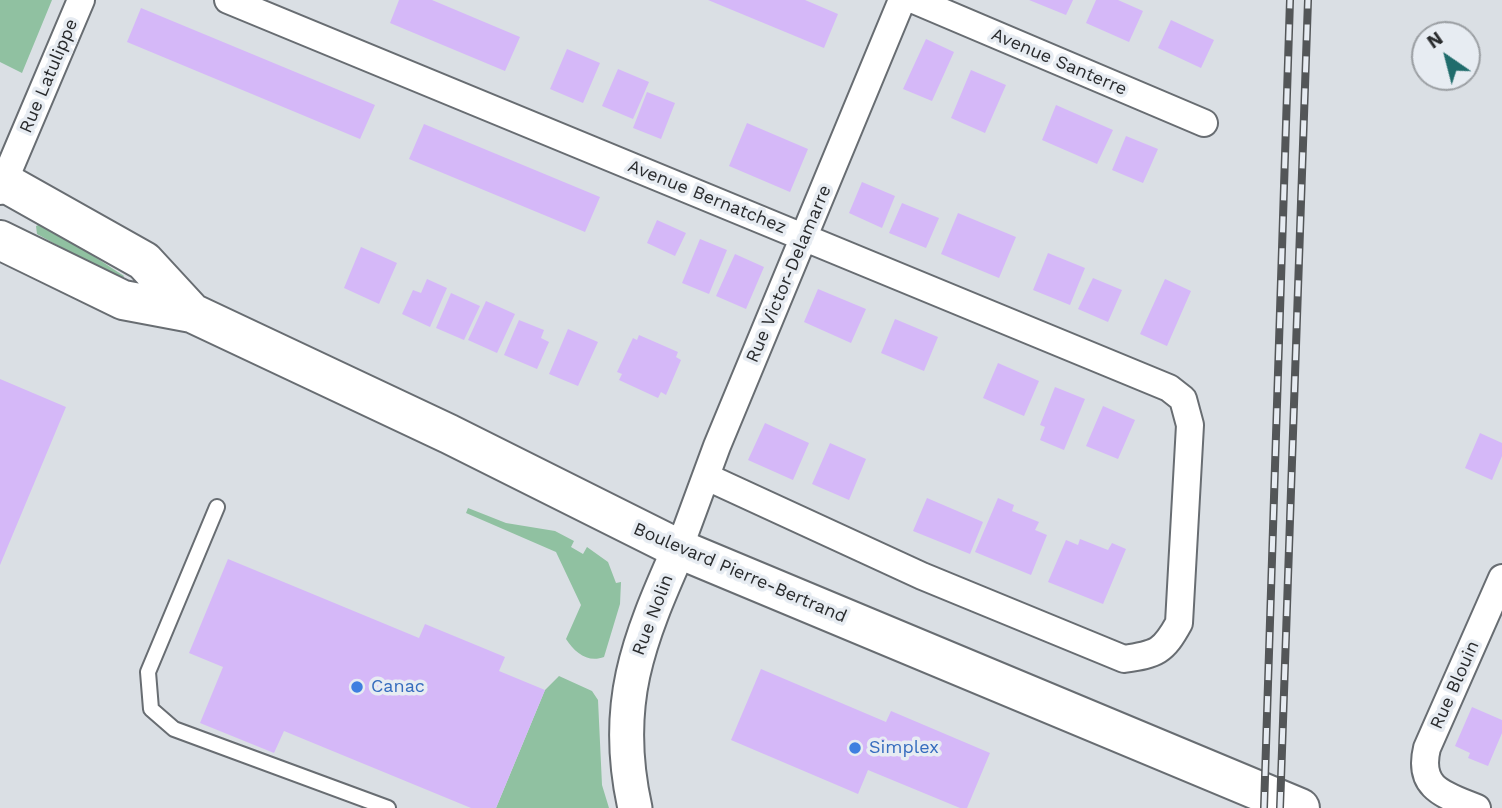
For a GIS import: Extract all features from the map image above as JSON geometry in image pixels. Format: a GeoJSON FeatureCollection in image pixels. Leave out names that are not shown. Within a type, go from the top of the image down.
{"type":"FeatureCollection","features":[{"type":"Feature","properties":{"kind":"main road","name":"Boulevard Pierre-Bertrand"},"geometry":{"type":"LineString","coordinates":[[1,184],[144,261],[192,313]]}},
{"type":"Feature","properties":{"kind":"main road","name":"Boulevard Pierre-Bertrand"},"geometry":{"type":"LineString","coordinates":[[0,240],[123,300],[192,313],[449,434],[679,549],[1300,808]]}},
{"type":"Feature","properties":{"kind":"street","name":"Rue Latulippe"},"geometry":{"type":"LineString","coordinates":[[1,184],[81,0]]}},
{"type":"Feature","properties":{"kind":"street","name":"Avenue Bernatchez"},"geometry":{"type":"LineString","coordinates":[[228,0],[1169,388],[1183,399],[1190,425],[1179,623],[1167,646],[1150,655],[1124,659],[922,576],[707,477]]}},
{"type":"Feature","properties":{"kind":"street","name":"Rue Victor-Delamarre"},"geometry":{"type":"LineString","coordinates":[[679,549],[902,0]]}},
{"type":"Feature","properties":{"kind":"street","name":"Avenue Santerre"},"geometry":{"type":"LineString","coordinates":[[914,0],[1205,123]]}},
{"type":"Feature","properties":{"kind":"street","name":"Rue Nolin"},"geometry":{"type":"LineString","coordinates":[[635,808],[627,774],[628,690],[641,635],[679,549]]}},
{"type":"Feature","properties":{"kind":"street","name":"Rue Blouin"},"geometry":{"type":"LineString","coordinates":[[1477,808],[1438,792],[1429,780],[1423,763],[1427,748],[1502,578]]}},
{"type":"Feature","properties":{"kind":"lane"},"geometry":{"type":"LineString","coordinates":[[217,507],[148,672],[151,709],[174,729],[388,808]]}},
{"type":"Feature","properties":{"kind":"green space"},"geometry":{"type":"Polygon","coordinates":[[[0,0],[52,0],[22,73],[0,62],[0,0]]]}},
{"type":"Feature","properties":{"kind":"green space"},"geometry":{"type":"Polygon","coordinates":[[[43,223],[124,276],[122,281],[37,234],[36,226],[43,223]]]}},
{"type":"Feature","properties":{"kind":"green space"},"geometry":{"type":"Polygon","coordinates":[[[468,508],[506,523],[555,531],[574,541],[571,547],[583,554],[587,547],[608,562],[616,583],[621,582],[620,604],[604,657],[593,659],[582,656],[566,639],[581,605],[556,552],[466,513],[468,508]]]}},
{"type":"Feature","properties":{"kind":"green space"},"geometry":{"type":"Polygon","coordinates":[[[559,676],[592,691],[598,700],[602,785],[609,808],[496,808],[545,690],[559,676]]]}},
{"type":"Feature","properties":{"kind":"building"},"geometry":{"type":"Polygon","coordinates":[[[399,0],[432,0],[520,37],[505,71],[390,23],[399,0]]]}},
{"type":"Feature","properties":{"kind":"building"},"geometry":{"type":"Polygon","coordinates":[[[708,0],[805,0],[838,14],[824,48],[708,0]]]}},
{"type":"Feature","properties":{"kind":"building"},"geometry":{"type":"Polygon","coordinates":[[[1029,0],[1073,0],[1066,15],[1029,0]]]}},
{"type":"Feature","properties":{"kind":"building"},"geometry":{"type":"Polygon","coordinates":[[[1096,0],[1118,0],[1143,11],[1129,42],[1086,23],[1096,0]]]}},
{"type":"Feature","properties":{"kind":"building"},"geometry":{"type":"Polygon","coordinates":[[[141,8],[375,105],[360,139],[127,42],[141,8]]]}},
{"type":"Feature","properties":{"kind":"building"},"geometry":{"type":"Polygon","coordinates":[[[1171,20],[1214,40],[1201,68],[1158,48],[1171,20]]]}},
{"type":"Feature","properties":{"kind":"building"},"geometry":{"type":"Polygon","coordinates":[[[926,39],[954,52],[932,101],[903,89],[926,39]]]}},
{"type":"Feature","properties":{"kind":"building"},"geometry":{"type":"Polygon","coordinates":[[[567,49],[600,63],[583,103],[550,89],[567,49]]]}},
{"type":"Feature","properties":{"kind":"building"},"geometry":{"type":"Polygon","coordinates":[[[618,69],[649,82],[633,119],[602,106],[618,69]]]}},
{"type":"Feature","properties":{"kind":"building"},"geometry":{"type":"Polygon","coordinates":[[[971,70],[1006,85],[985,133],[951,118],[971,70]]]}},
{"type":"Feature","properties":{"kind":"building"},"geometry":{"type":"Polygon","coordinates":[[[647,92],[675,103],[661,139],[633,128],[647,92]]]}},
{"type":"Feature","properties":{"kind":"building"},"geometry":{"type":"Polygon","coordinates":[[[1056,105],[1113,130],[1097,164],[1042,140],[1056,105]]]}},
{"type":"Feature","properties":{"kind":"building"},"geometry":{"type":"Polygon","coordinates":[[[747,123],[808,149],[790,192],[729,166],[747,123]]]}},
{"type":"Feature","properties":{"kind":"building"},"geometry":{"type":"Polygon","coordinates":[[[424,124],[600,197],[585,232],[409,159],[424,124]]]}},
{"type":"Feature","properties":{"kind":"building"},"geometry":{"type":"Polygon","coordinates":[[[1126,136],[1158,149],[1143,183],[1112,170],[1126,136]]]}},
{"type":"Feature","properties":{"kind":"building"},"geometry":{"type":"Polygon","coordinates":[[[862,182],[895,196],[882,228],[849,213],[862,182]]]}},
{"type":"Feature","properties":{"kind":"building"},"geometry":{"type":"Polygon","coordinates":[[[902,203],[939,218],[926,248],[889,233],[902,203]]]}},
{"type":"Feature","properties":{"kind":"building"},"geometry":{"type":"Polygon","coordinates":[[[958,213],[1016,237],[999,278],[941,254],[958,213]]]}},
{"type":"Feature","properties":{"kind":"building"},"geometry":{"type":"Polygon","coordinates":[[[657,220],[686,233],[675,256],[647,243],[657,220]]]}},
{"type":"Feature","properties":{"kind":"building"},"geometry":{"type":"Polygon","coordinates":[[[700,239],[727,250],[709,294],[682,283],[700,239]]]}},
{"type":"Feature","properties":{"kind":"building"},"geometry":{"type":"Polygon","coordinates":[[[361,247],[397,263],[379,304],[344,288],[361,247]]]}},
{"type":"Feature","properties":{"kind":"building"},"geometry":{"type":"Polygon","coordinates":[[[1048,253],[1085,268],[1070,305],[1033,290],[1048,253]]]}},
{"type":"Feature","properties":{"kind":"building"},"geometry":{"type":"Polygon","coordinates":[[[735,254],[764,267],[746,309],[716,296],[735,254]]]}},
{"type":"Feature","properties":{"kind":"building"},"geometry":{"type":"Polygon","coordinates":[[[1093,278],[1122,290],[1108,322],[1078,309],[1093,278]]]}},
{"type":"Feature","properties":{"kind":"building"},"geometry":{"type":"Polygon","coordinates":[[[427,279],[447,288],[430,327],[402,314],[413,290],[421,293],[427,279]]]}},
{"type":"Feature","properties":{"kind":"building"},"geometry":{"type":"Polygon","coordinates":[[[1165,279],[1191,291],[1167,346],[1140,334],[1165,279]]]}},
{"type":"Feature","properties":{"kind":"building"},"geometry":{"type":"Polygon","coordinates":[[[818,289],[866,309],[851,343],[804,322],[818,289]]]}},
{"type":"Feature","properties":{"kind":"building"},"geometry":{"type":"Polygon","coordinates":[[[451,293],[480,306],[464,340],[436,328],[451,293]]]}},
{"type":"Feature","properties":{"kind":"building"},"geometry":{"type":"Polygon","coordinates":[[[486,301],[515,314],[497,353],[468,340],[486,301]]]}},
{"type":"Feature","properties":{"kind":"building"},"geometry":{"type":"Polygon","coordinates":[[[895,319],[938,337],[924,371],[881,353],[895,319]]]}},
{"type":"Feature","properties":{"kind":"building"},"geometry":{"type":"Polygon","coordinates":[[[519,320],[544,330],[541,338],[549,342],[537,369],[504,355],[519,320]]]}},
{"type":"Feature","properties":{"kind":"building"},"geometry":{"type":"Polygon","coordinates":[[[568,329],[598,342],[578,386],[549,374],[568,329]]]}},
{"type":"Feature","properties":{"kind":"building"},"geometry":{"type":"Polygon","coordinates":[[[639,335],[678,352],[676,357],[681,360],[666,395],[661,392],[658,398],[619,380],[622,374],[617,372],[633,338],[637,340],[639,335]]]}},
{"type":"Feature","properties":{"kind":"building"},"geometry":{"type":"Polygon","coordinates":[[[998,363],[1039,381],[1024,416],[983,398],[998,363]]]}},
{"type":"Feature","properties":{"kind":"building"},"geometry":{"type":"Polygon","coordinates":[[[0,379],[66,407],[0,565],[0,379]]]}},
{"type":"Feature","properties":{"kind":"building"},"geometry":{"type":"Polygon","coordinates":[[[1055,387],[1085,399],[1064,450],[1040,440],[1045,427],[1040,425],[1055,387]]]}},
{"type":"Feature","properties":{"kind":"building"},"geometry":{"type":"Polygon","coordinates":[[[1103,406],[1135,420],[1118,459],[1086,446],[1103,406]]]}},
{"type":"Feature","properties":{"kind":"building"},"geometry":{"type":"Polygon","coordinates":[[[765,423],[809,443],[793,480],[748,460],[765,423]]]}},
{"type":"Feature","properties":{"kind":"building"},"geometry":{"type":"Polygon","coordinates":[[[1480,433],[1502,443],[1502,456],[1492,480],[1465,468],[1480,433]]]}},
{"type":"Feature","properties":{"kind":"building"},"geometry":{"type":"Polygon","coordinates":[[[830,443],[866,459],[849,500],[812,484],[830,443]]]}},
{"type":"Feature","properties":{"kind":"building"},"geometry":{"type":"Polygon","coordinates":[[[927,498],[983,522],[970,554],[913,531],[927,498]]]}},
{"type":"Feature","properties":{"kind":"building"},"geometry":{"type":"Polygon","coordinates":[[[998,498],[1014,505],[1012,511],[1039,522],[1035,530],[1047,535],[1031,575],[975,552],[998,498]]]}},
{"type":"Feature","properties":{"kind":"building"},"geometry":{"type":"Polygon","coordinates":[[[1080,539],[1108,550],[1112,543],[1126,549],[1103,604],[1048,582],[1066,540],[1078,545],[1080,539]]]}},
{"type":"Feature","properties":{"kind":"building"},"geometry":{"type":"Polygon","coordinates":[[[228,559],[419,638],[425,624],[505,657],[499,671],[545,690],[496,808],[471,808],[284,731],[274,753],[200,723],[223,667],[189,653],[228,559]]]}},
{"type":"Feature","properties":{"kind":"building"},"geometry":{"type":"Polygon","coordinates":[[[761,669],[886,722],[891,711],[990,753],[967,808],[960,808],[868,770],[858,794],[731,740],[761,669]]]}},
{"type":"Feature","properties":{"kind":"building"},"geometry":{"type":"Polygon","coordinates":[[[1472,707],[1502,720],[1502,733],[1488,766],[1468,758],[1470,753],[1455,746],[1472,707]]]}},
{"type":"Feature","properties":{"kind":"railway"},"geometry":{"type":"LineString","coordinates":[[1264,808],[1290,0]]}},
{"type":"Feature","properties":{"kind":"railway"},"geometry":{"type":"LineString","coordinates":[[1280,808],[1308,0]]}},
{"type":"Feature","properties":{"kind":"place","name":"Canac"},"geometry":{"type":"Point","coordinates":[357,687]}},
{"type":"Feature","properties":{"kind":"place","name":"Simplex"},"geometry":{"type":"Point","coordinates":[855,748]}}]}
